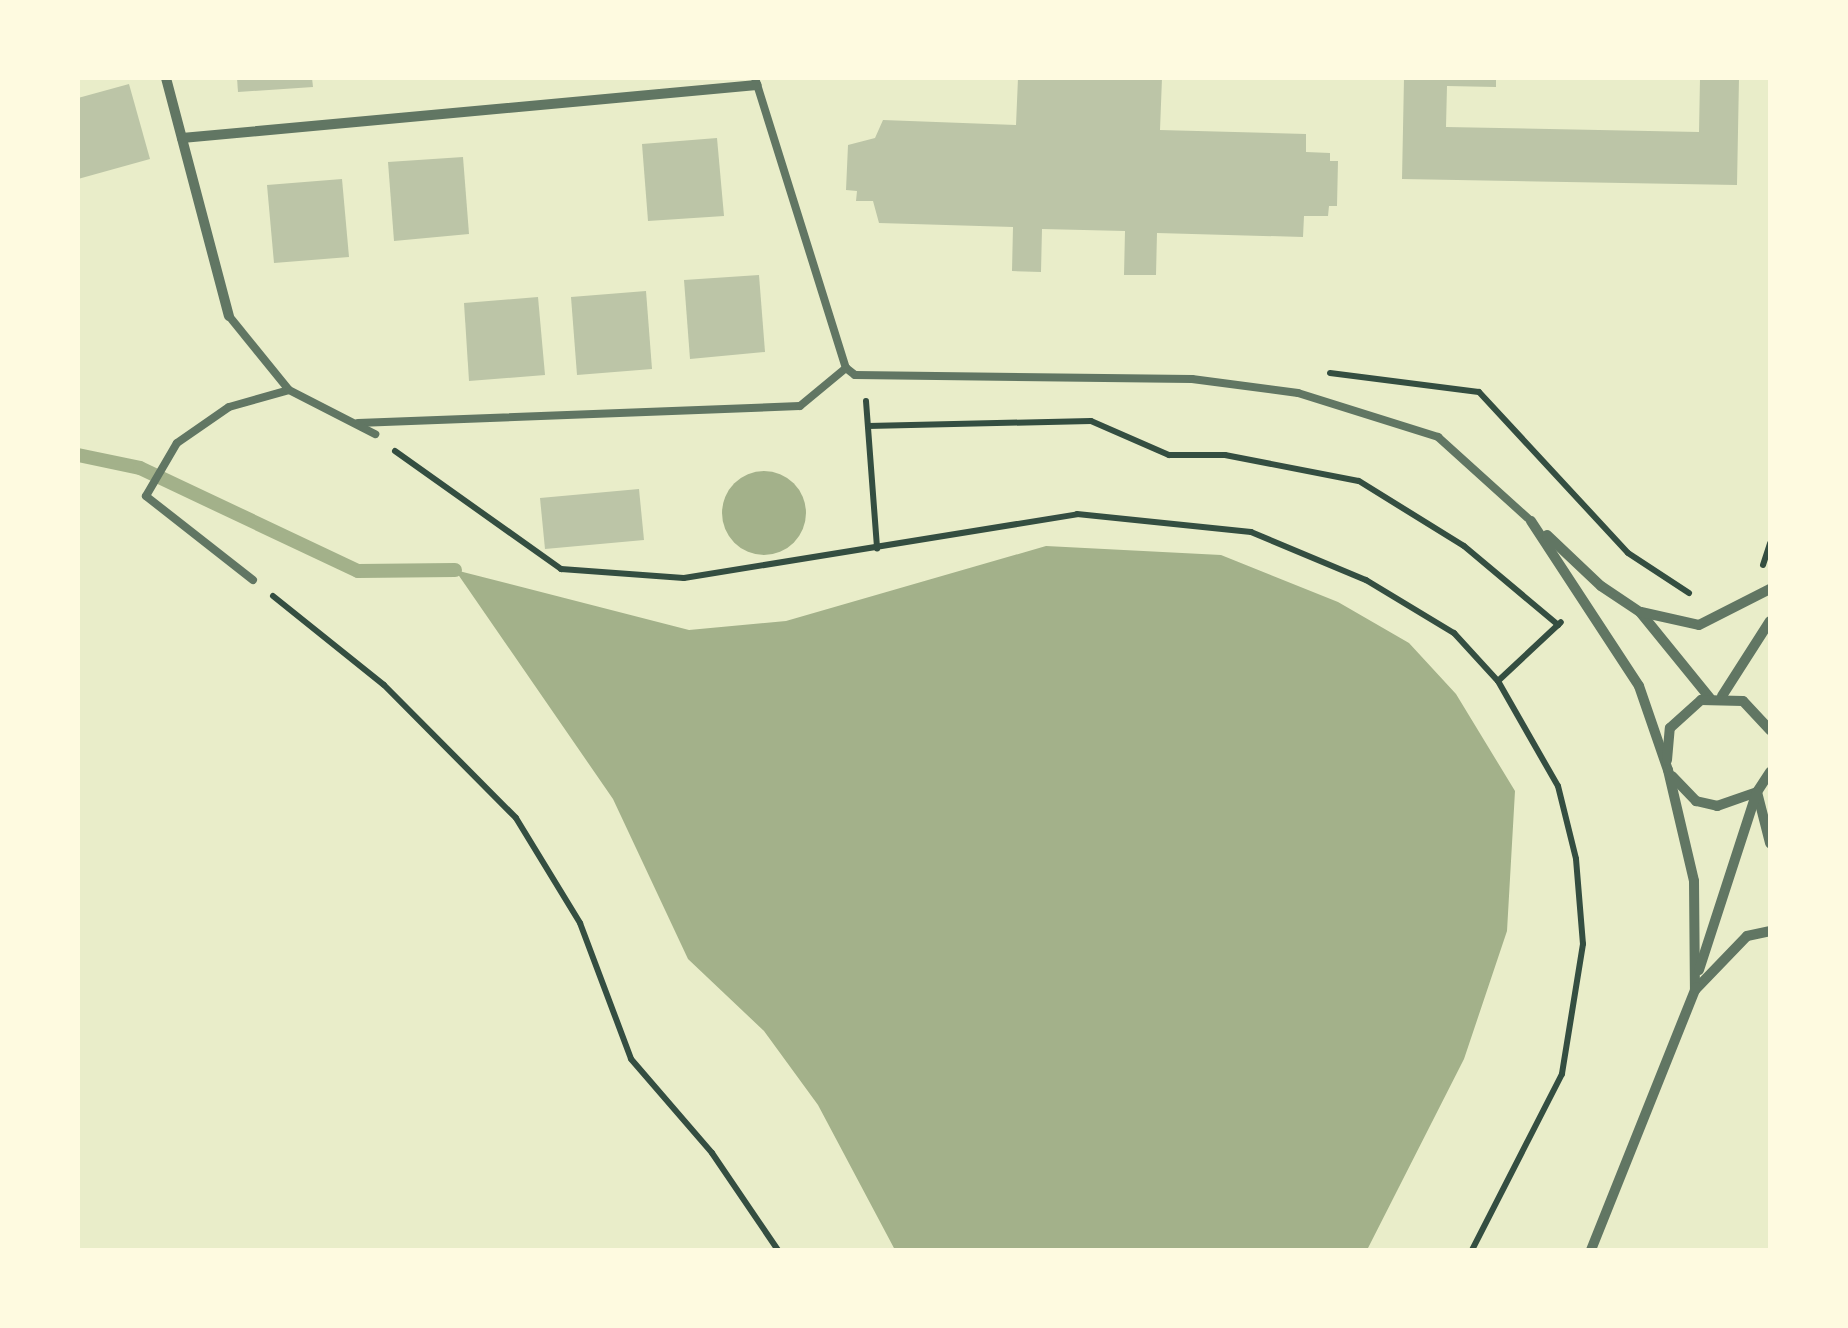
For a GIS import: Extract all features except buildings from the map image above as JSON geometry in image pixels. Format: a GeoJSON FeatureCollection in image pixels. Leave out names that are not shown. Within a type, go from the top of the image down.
{"type":"FeatureCollection","features":[{"type":"Feature","properties":{"kind":"street"},"geometry":{"type":"LineString","coordinates":[[166,78],[230,316]]}},
{"type":"Feature","properties":{"kind":"street"},"geometry":{"type":"LineString","coordinates":[[182,138],[756,81]]}},
{"type":"Feature","properties":{"kind":"street"},"geometry":{"type":"LineString","coordinates":[[1532,521],[1601,586],[1640,612],[1716,697]]}},
{"type":"Feature","properties":{"kind":"street"},"geometry":{"type":"LineString","coordinates":[[1532,521],[1639,686],[1668,770],[1694,881],[1695,990]]}},
{"type":"Feature","properties":{"kind":"street"},"geometry":{"type":"LineString","coordinates":[[1640,612],[1699,624],[1770,589]]}},
{"type":"Feature","properties":{"kind":"street"},"geometry":{"type":"LineString","coordinates":[[1716,697],[1770,621]]}},
{"type":"Feature","properties":{"kind":"street"},"geometry":{"type":"LineString","coordinates":[[1757,792],[1738,803],[1696,801],[1668,770],[1670,728],[1682,711],[1716,697],[1744,701],[1770,730]]}},
{"type":"Feature","properties":{"kind":"street"},"geometry":{"type":"LineString","coordinates":[[1591,1250],[1695,990],[1708,930],[1757,792],[1770,772]]}},
{"type":"Feature","properties":{"kind":"street"},"geometry":{"type":"LineString","coordinates":[[1757,792],[1770,843]]}},
{"type":"Feature","properties":{"kind":"street"},"geometry":{"type":"LineString","coordinates":[[1695,990],[1747,936],[1770,931]]}},
{"type":"Feature","properties":{"kind":"lane"},"geometry":{"type":"LineString","coordinates":[[756,81],[846,368],[864,376],[1192,379],[1298,393],[1438,437],[1532,521]]}},
{"type":"Feature","properties":{"kind":"lane"},"geometry":{"type":"LineString","coordinates":[[230,316],[289,390],[375,434]]}},
{"type":"Feature","properties":{"kind":"lane"},"geometry":{"type":"LineString","coordinates":[[358,424],[800,406],[846,368]]}},
{"type":"Feature","properties":{"kind":"lane"},"geometry":{"type":"LineString","coordinates":[[252,580],[146,496],[177,442],[229,407],[289,390]]}},
{"type":"Feature","properties":{"kind":"path"},"geometry":{"type":"LineString","coordinates":[[864,376],[876,550]]}},
{"type":"Feature","properties":{"kind":"path"},"geometry":{"type":"LineString","coordinates":[[868,426],[1091,421],[1169,455],[1226,455],[1360,481],[1464,546],[1558,624]]}},
{"type":"Feature","properties":{"kind":"path"},"geometry":{"type":"LineString","coordinates":[[375,434],[465,506],[561,568],[684,578],[876,550],[1076,514],[1251,532],[1366,580],[1454,634],[1498,680],[1558,786],[1576,859],[1583,944],[1562,1074],[1472,1250]]}},
{"type":"Feature","properties":{"kind":"path"},"geometry":{"type":"LineString","coordinates":[[252,580],[384,685],[516,818],[580,923],[631,1060],[712,1153],[778,1250]]}},
{"type":"Feature","properties":{"kind":"shaded area"},"geometry":{"type":"Polygon","coordinates":[[[764,471],[780,474],[794,483],[803,497],[803,529],[794,543],[780,552],[764,555],[748,552],[734,543],[725,529],[722,513],[725,497],[734,483],[748,474],[764,471]]]}},
{"type":"Feature","properties":{"kind":"shaded area"},"geometry":{"type":"Polygon","coordinates":[[[1046,546],[1221,555],[1338,602],[1409,643],[1456,694],[1515,791],[1507,931],[1464,1059],[1367,1250],[895,1250],[818,1105],[764,1031],[688,959],[613,799],[455,570],[689,630],[786,621],[1046,546]]]}},
{"type":"Feature","properties":{"kind":"waterway"},"geometry":{"type":"LineString","coordinates":[[78,455],[140,468],[358,571],[455,570]]}}]}
